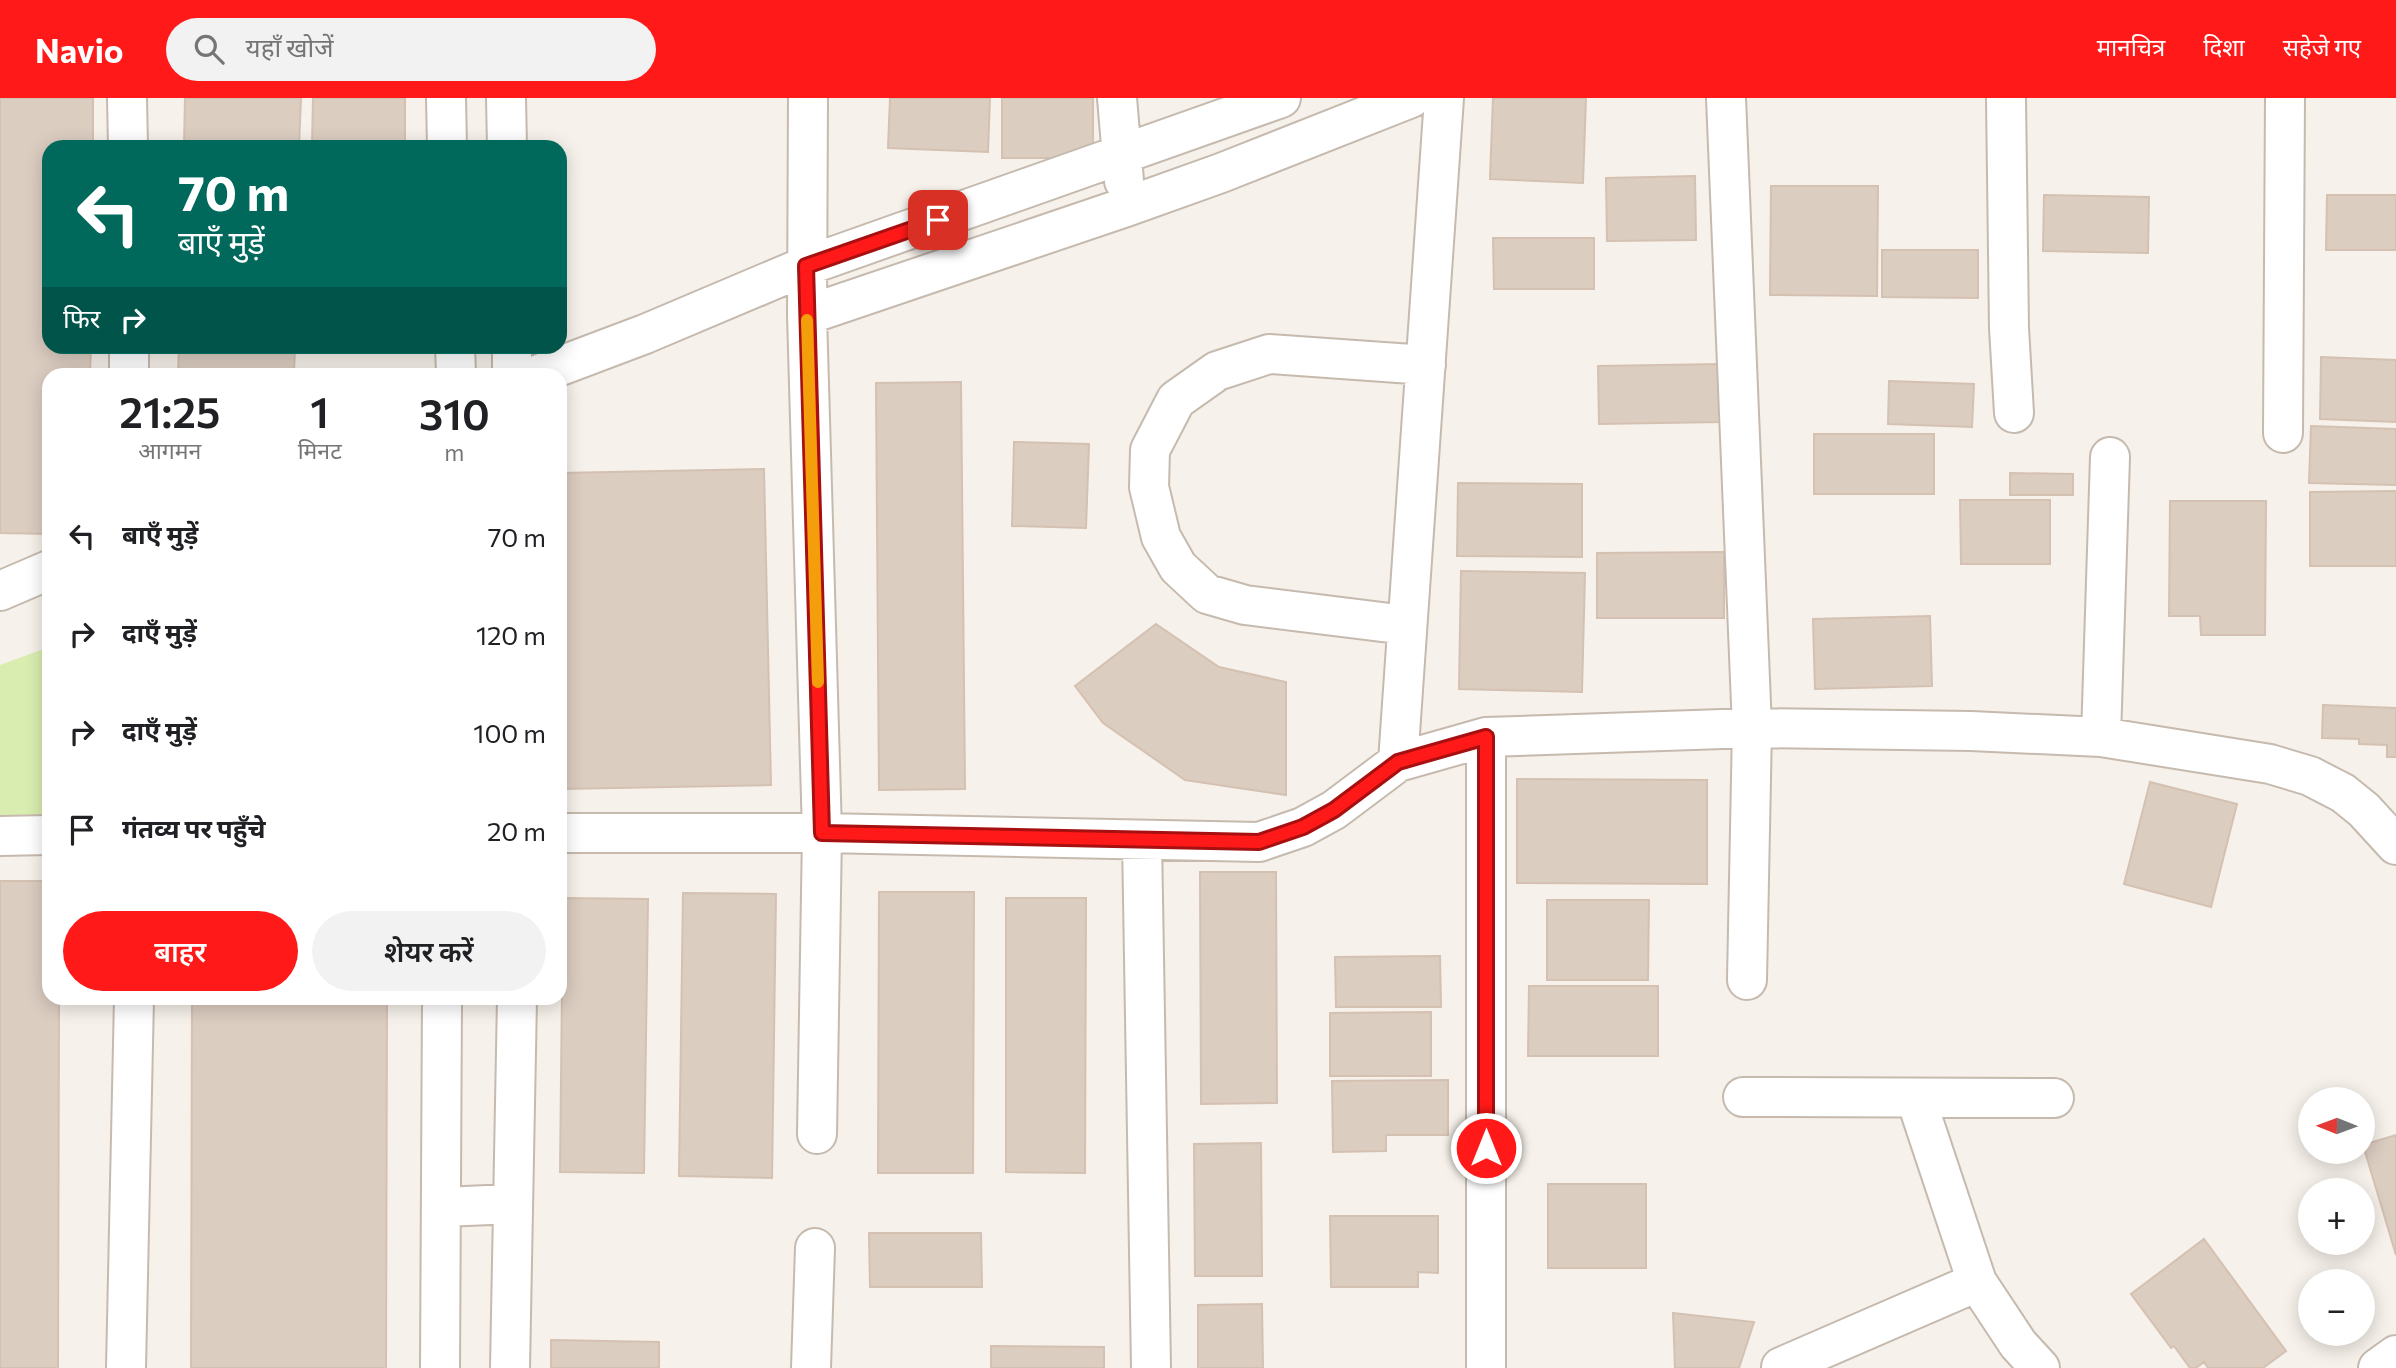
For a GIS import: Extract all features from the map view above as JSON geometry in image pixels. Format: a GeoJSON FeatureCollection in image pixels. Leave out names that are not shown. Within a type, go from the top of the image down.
{"type":"FeatureCollection","features":[{"type":"Feature","properties":{"kind":"street"},"geometry":{"type":"LineString","coordinates":[[127,98],[128,140]]}},
{"type":"Feature","properties":{"kind":"street"},"geometry":{"type":"LineString","coordinates":[[446,98],[447,140]]}},
{"type":"Feature","properties":{"kind":"street"},"geometry":{"type":"LineString","coordinates":[[506,98],[507,140]]}},
{"type":"Feature","properties":{"kind":"street"},"geometry":{"type":"LineString","coordinates":[[807,98],[806,266],[822,833],[817,1134]]}},
{"type":"Feature","properties":{"kind":"street"},"geometry":{"type":"LineString","coordinates":[[1117,98],[1126,207]]}},
{"type":"Feature","properties":{"kind":"street"},"geometry":{"type":"LineString","coordinates":[[555,368],[645,334],[806,266],[1281,98]]}},
{"type":"Feature","properties":{"kind":"street"},"geometry":{"type":"LineString","coordinates":[[807,315],[1221,173],[1411,98]]}},
{"type":"Feature","properties":{"kind":"street"},"geometry":{"type":"LineString","coordinates":[[1398,762],[1444,98]]}},
{"type":"Feature","properties":{"kind":"street"},"geometry":{"type":"LineString","coordinates":[[1726,98],[1752,728],[1747,980]]}},
{"type":"Feature","properties":{"kind":"street"},"geometry":{"type":"LineString","coordinates":[[2006,98],[2009,328],[2014,412]]}},
{"type":"Feature","properties":{"kind":"street"},"geometry":{"type":"LineString","coordinates":[[2283,433],[2285,98]]}},
{"type":"Feature","properties":{"kind":"street"},"geometry":{"type":"LineString","coordinates":[[1406,625],[1245,605],[1207,594],[1178,567],[1161,537],[1149,486],[1150,450],[1176,400],[1217,371],[1269,354],[1426,365]]}},
{"type":"Feature","properties":{"kind":"street"},"geometry":{"type":"LineString","coordinates":[[2101,737],[2110,457]]}},
{"type":"Feature","properties":{"kind":"street"},"geometry":{"type":"LineString","coordinates":[[0,591],[42,573]]}},
{"type":"Feature","properties":{"kind":"street"},"geometry":{"type":"LineString","coordinates":[[567,833],[822,833],[1259,842],[1303,827],[1334,810],[1398,762],[1486,737],[1752,728],[1971,731],[2101,737],[2270,764],[2310,776],[2343,793],[2364,810],[2396,845]]}},
{"type":"Feature","properties":{"kind":"street"},"geometry":{"type":"LineString","coordinates":[[1486,737],[1486,1368]]}},
{"type":"Feature","properties":{"kind":"street"},"geometry":{"type":"LineString","coordinates":[[0,836],[42,835]]}},
{"type":"Feature","properties":{"kind":"street"},"geometry":{"type":"LineString","coordinates":[[1142,840],[1151,1368]]}},
{"type":"Feature","properties":{"kind":"street"},"geometry":{"type":"LineString","coordinates":[[126,1368],[134,1005]]}},
{"type":"Feature","properties":{"kind":"street"},"geometry":{"type":"LineString","coordinates":[[440,1368],[442,1005]]}},
{"type":"Feature","properties":{"kind":"street"},"geometry":{"type":"LineString","coordinates":[[510,1368],[517,1005]]}},
{"type":"Feature","properties":{"kind":"street"},"geometry":{"type":"LineString","coordinates":[[1743,1097],[2054,1098]]}},
{"type":"Feature","properties":{"kind":"street"},"geometry":{"type":"LineString","coordinates":[[1916,1099],[1977,1282],[2018,1345],[2040,1368]]}},
{"type":"Feature","properties":{"kind":"street"},"geometry":{"type":"LineString","coordinates":[[442,1207],[513,1204]]}},
{"type":"Feature","properties":{"kind":"street"},"geometry":{"type":"LineString","coordinates":[[811,1368],[815,1248]]}},
{"type":"Feature","properties":{"kind":"street"},"geometry":{"type":"LineString","coordinates":[[1781,1367],[1977,1282]]}},
{"type":"Feature","properties":{"kind":"street"},"geometry":{"type":"LineString","coordinates":[[2378,1368],[2396,1355]]}},
{"type":"Feature","properties":{"kind":"green space"},"geometry":{"type":"Polygon","coordinates":[[[42,650],[42,822],[0,821],[0,665],[42,650]]]}},
{"type":"Feature","properties":{"kind":"building"},"geometry":{"type":"Polygon","coordinates":[[[0,98],[93,98],[93,140],[42,140],[42,354],[91,354],[90,368],[42,368],[42,534],[0,533],[0,98]]]}},
{"type":"Feature","properties":{"kind":"building"},"geometry":{"type":"Polygon","coordinates":[[[185,98],[301,98],[299,140],[184,140],[185,98]]]}},
{"type":"Feature","properties":{"kind":"building"},"geometry":{"type":"Polygon","coordinates":[[[313,98],[405,98],[405,140],[312,140],[313,98]]]}},
{"type":"Feature","properties":{"kind":"building"},"geometry":{"type":"Polygon","coordinates":[[[890,98],[990,98],[988,152],[888,148],[890,98]]]}},
{"type":"Feature","properties":{"kind":"building"},"geometry":{"type":"Polygon","coordinates":[[[1002,98],[1093,98],[1093,158],[1002,158],[1002,98]]]}},
{"type":"Feature","properties":{"kind":"building"},"geometry":{"type":"Polygon","coordinates":[[[1493,98],[1586,98],[1583,183],[1490,179],[1493,98]]]}},
{"type":"Feature","properties":{"kind":"building"},"geometry":{"type":"Polygon","coordinates":[[[1695,176],[1696,240],[1607,241],[1606,178],[1695,176]]]}},
{"type":"Feature","properties":{"kind":"building"},"geometry":{"type":"Polygon","coordinates":[[[1771,186],[1878,186],[1877,296],[1770,295],[1771,186]]]}},
{"type":"Feature","properties":{"kind":"building"},"geometry":{"type":"Polygon","coordinates":[[[2044,195],[2149,197],[2148,253],[2043,251],[2044,195]]]}},
{"type":"Feature","properties":{"kind":"building"},"geometry":{"type":"Polygon","coordinates":[[[2327,195],[2396,195],[2396,250],[2326,250],[2327,195]]]}},
{"type":"Feature","properties":{"kind":"building"},"geometry":{"type":"Polygon","coordinates":[[[1493,238],[1594,238],[1594,289],[1494,289],[1493,238]]]}},
{"type":"Feature","properties":{"kind":"building"},"geometry":{"type":"Polygon","coordinates":[[[1882,250],[1978,250],[1978,298],[1882,297],[1882,250]]]}},
{"type":"Feature","properties":{"kind":"building"},"geometry":{"type":"Polygon","coordinates":[[[179,354],[295,354],[294,368],[178,368],[179,354]]]}},
{"type":"Feature","properties":{"kind":"building"},"geometry":{"type":"Polygon","coordinates":[[[2321,357],[2396,360],[2396,422],[2320,419],[2321,357]]]}},
{"type":"Feature","properties":{"kind":"building"},"geometry":{"type":"Polygon","coordinates":[[[1721,364],[1721,422],[1599,424],[1598,366],[1721,364]]]}},
{"type":"Feature","properties":{"kind":"building"},"geometry":{"type":"Polygon","coordinates":[[[1889,381],[1974,384],[1972,427],[1888,424],[1889,381]]]}},
{"type":"Feature","properties":{"kind":"building"},"geometry":{"type":"Polygon","coordinates":[[[961,382],[965,789],[879,790],[876,383],[961,382]]]}},
{"type":"Feature","properties":{"kind":"building"},"geometry":{"type":"Polygon","coordinates":[[[2311,426],[2396,429],[2396,485],[2309,483],[2311,426]]]}},
{"type":"Feature","properties":{"kind":"building"},"geometry":{"type":"Polygon","coordinates":[[[1814,434],[1934,434],[1934,494],[1814,494],[1814,434]]]}},
{"type":"Feature","properties":{"kind":"building"},"geometry":{"type":"Polygon","coordinates":[[[1014,442],[1089,444],[1086,528],[1012,526],[1014,442]]]}},
{"type":"Feature","properties":{"kind":"building"},"geometry":{"type":"Polygon","coordinates":[[[764,469],[771,785],[567,789],[567,473],[764,469]]]}},
{"type":"Feature","properties":{"kind":"building"},"geometry":{"type":"Polygon","coordinates":[[[2010,473],[2073,474],[2073,495],[2010,495],[2010,473]]]}},
{"type":"Feature","properties":{"kind":"building"},"geometry":{"type":"Polygon","coordinates":[[[1458,483],[1582,484],[1582,557],[1457,556],[1458,483]]]}},
{"type":"Feature","properties":{"kind":"building"},"geometry":{"type":"Polygon","coordinates":[[[2396,491],[2396,566],[2310,566],[2310,492],[2396,491]]]}},
{"type":"Feature","properties":{"kind":"building"},"geometry":{"type":"Polygon","coordinates":[[[1960,500],[2050,500],[2050,564],[1961,564],[1960,500]]]}},
{"type":"Feature","properties":{"kind":"building"},"geometry":{"type":"Polygon","coordinates":[[[2170,501],[2266,501],[2265,635],[2201,635],[2200,616],[2169,616],[2170,501]]]}},
{"type":"Feature","properties":{"kind":"building"},"geometry":{"type":"Polygon","coordinates":[[[1724,552],[1724,618],[1597,618],[1597,553],[1724,552]]]}},
{"type":"Feature","properties":{"kind":"building"},"geometry":{"type":"Polygon","coordinates":[[[1461,571],[1585,573],[1582,692],[1459,689],[1461,571]]]}},
{"type":"Feature","properties":{"kind":"building"},"geometry":{"type":"Polygon","coordinates":[[[1930,616],[1932,686],[1815,689],[1813,619],[1930,616]]]}},
{"type":"Feature","properties":{"kind":"building"},"geometry":{"type":"Polygon","coordinates":[[[1156,624],[1219,667],[1286,682],[1286,795],[1185,780],[1103,723],[1075,686],[1156,624]]]}},
{"type":"Feature","properties":{"kind":"building"},"geometry":{"type":"Polygon","coordinates":[[[2323,705],[2396,708],[2396,757],[2387,757],[2387,745],[2359,744],[2359,739],[2322,738],[2323,705]]]}},
{"type":"Feature","properties":{"kind":"building"},"geometry":{"type":"Polygon","coordinates":[[[1517,779],[1707,780],[1707,884],[1517,883],[1517,779]]]}},
{"type":"Feature","properties":{"kind":"building"},"geometry":{"type":"Polygon","coordinates":[[[2150,782],[2237,804],[2211,907],[2124,884],[2150,782]]]}},
{"type":"Feature","properties":{"kind":"building"},"geometry":{"type":"Polygon","coordinates":[[[1200,872],[1276,872],[1277,1103],[1201,1104],[1200,872]]]}},
{"type":"Feature","properties":{"kind":"building"},"geometry":{"type":"Polygon","coordinates":[[[0,881],[42,881],[42,1005],[59,1005],[58,1368],[0,1368],[0,881]]]}},
{"type":"Feature","properties":{"kind":"building"},"geometry":{"type":"Polygon","coordinates":[[[879,892],[974,892],[973,1173],[878,1173],[879,892]]]}},
{"type":"Feature","properties":{"kind":"building"},"geometry":{"type":"Polygon","coordinates":[[[683,893],[776,894],[772,1178],[679,1176],[683,893]]]}},
{"type":"Feature","properties":{"kind":"building"},"geometry":{"type":"Polygon","coordinates":[[[567,898],[648,899],[644,1173],[560,1172],[562,1005],[567,1005],[567,898]]]}},
{"type":"Feature","properties":{"kind":"building"},"geometry":{"type":"Polygon","coordinates":[[[1006,898],[1086,898],[1085,1173],[1006,1172],[1006,898]]]}},
{"type":"Feature","properties":{"kind":"building"},"geometry":{"type":"Polygon","coordinates":[[[1547,900],[1649,900],[1648,980],[1547,980],[1547,900]]]}},
{"type":"Feature","properties":{"kind":"building"},"geometry":{"type":"Polygon","coordinates":[[[1440,956],[1441,1007],[1336,1007],[1335,957],[1440,956]]]}},
{"type":"Feature","properties":{"kind":"building"},"geometry":{"type":"Polygon","coordinates":[[[1529,986],[1658,986],[1658,1056],[1528,1056],[1529,986]]]}},
{"type":"Feature","properties":{"kind":"building"},"geometry":{"type":"Polygon","coordinates":[[[192,1005],[387,1005],[386,1368],[191,1368],[192,1005]]]}},
{"type":"Feature","properties":{"kind":"building"},"geometry":{"type":"Polygon","coordinates":[[[1431,1012],[1431,1076],[1330,1076],[1330,1013],[1431,1012]]]}},
{"type":"Feature","properties":{"kind":"building"},"geometry":{"type":"Polygon","coordinates":[[[1448,1080],[1448,1135],[1386,1135],[1386,1151],[1333,1152],[1332,1081],[1448,1080]]]}},
{"type":"Feature","properties":{"kind":"building"},"geometry":{"type":"Polygon","coordinates":[[[2396,1135],[2396,1255],[2369,1164],[2375,1164],[2375,1141],[2396,1135]]]}},
{"type":"Feature","properties":{"kind":"building"},"geometry":{"type":"Polygon","coordinates":[[[1261,1143],[1262,1276],[1195,1276],[1194,1144],[1261,1143]]]}},
{"type":"Feature","properties":{"kind":"building"},"geometry":{"type":"Polygon","coordinates":[[[1548,1184],[1646,1184],[1646,1268],[1548,1268],[1548,1184]]]}},
{"type":"Feature","properties":{"kind":"building"},"geometry":{"type":"Polygon","coordinates":[[[1330,1216],[1438,1216],[1438,1273],[1418,1272],[1418,1287],[1331,1287],[1330,1216]]]}},
{"type":"Feature","properties":{"kind":"building"},"geometry":{"type":"Polygon","coordinates":[[[869,1233],[981,1233],[982,1287],[870,1287],[869,1233]]]}},
{"type":"Feature","properties":{"kind":"building"},"geometry":{"type":"Polygon","coordinates":[[[2204,1239],[2286,1351],[2263,1368],[2208,1368],[2204,1362],[2196,1368],[2190,1368],[2174,1346],[2171,1348],[2131,1294],[2204,1239]]]}},
{"type":"Feature","properties":{"kind":"building"},"geometry":{"type":"Polygon","coordinates":[[[1262,1304],[1263,1368],[1198,1368],[1198,1305],[1262,1304]]]}},
{"type":"Feature","properties":{"kind":"building"},"geometry":{"type":"Polygon","coordinates":[[[1673,1313],[1754,1322],[1739,1368],[1675,1368],[1673,1313]]]}},
{"type":"Feature","properties":{"kind":"building"},"geometry":{"type":"Polygon","coordinates":[[[551,1340],[659,1342],[659,1368],[551,1368],[551,1340]]]}},
{"type":"Feature","properties":{"kind":"building"},"geometry":{"type":"Polygon","coordinates":[[[991,1346],[1104,1347],[1104,1368],[991,1368],[991,1346]]]}},
{"type":"Feature","properties":{"kind":"slow traffic"},"geometry":{"type":"LineString","coordinates":[[807,320],[818,682]]}},
{"type":"Feature","properties":{"kind":"route"},"geometry":{"type":"LineString","coordinates":[[938,220],[806,266],[822,833],[1259,842],[1303,827],[1334,810],[1398,762],[1486,737],[1486,1148]]}}]}
